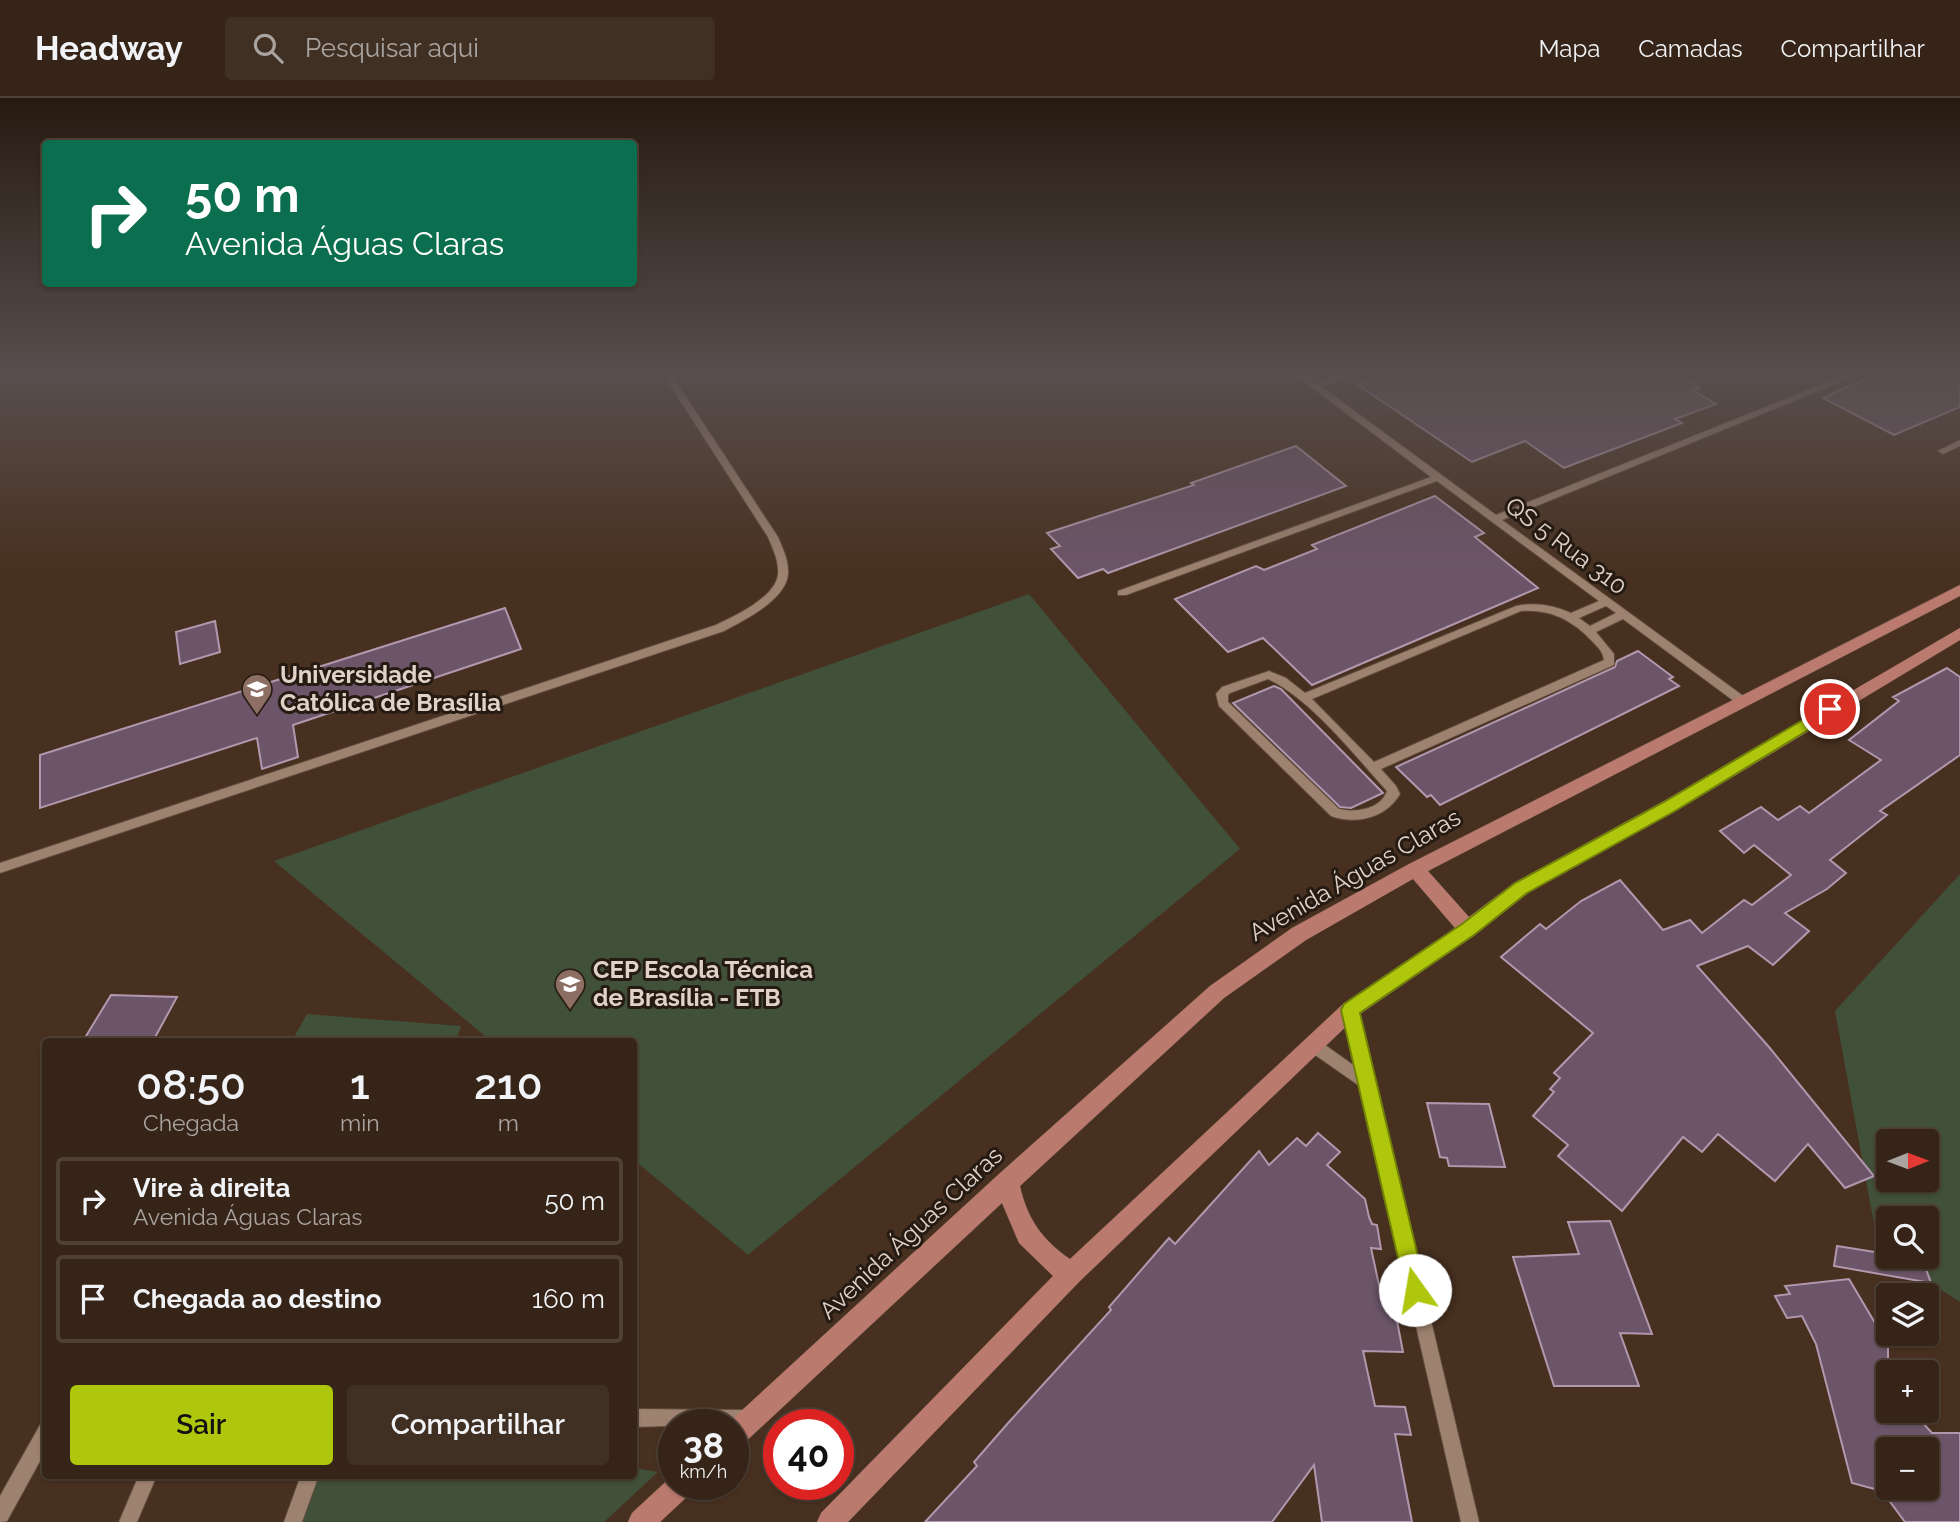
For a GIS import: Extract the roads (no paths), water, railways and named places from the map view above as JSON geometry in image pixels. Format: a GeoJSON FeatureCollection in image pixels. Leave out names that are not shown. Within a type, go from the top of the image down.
{"type":"FeatureCollection","features":[{"type":"Feature","properties":{"kind":"main road","name":"Avenida Águas Claras"},"geometry":{"type":"LineString","coordinates":[[749,1421],[1217,992],[1299,934],[1415,869],[1960,590]]}},
{"type":"Feature","properties":{"kind":"main road"},"geometry":{"type":"LineString","coordinates":[[830,1522],[1070,1274],[1350,1010],[1468,929],[1521,888],[1670,806],[1960,633]]}},
{"type":"Feature","properties":{"kind":"main road"},"geometry":{"type":"LineString","coordinates":[[1415,869],[1468,929]]}},
{"type":"Feature","properties":{"kind":"main road"},"geometry":{"type":"LineString","coordinates":[[1008,1181],[1014,1214],[1024,1234],[1045,1258],[1070,1274]]}},
{"type":"Feature","properties":{"kind":"main road"},"geometry":{"type":"LineString","coordinates":[[641,1522],[665,1500]]}},
{"type":"Feature","properties":{"kind":"street"},"geometry":{"type":"LineString","coordinates":[[0,868],[720,628],[768,600],[779,587],[783,575],[773,537],[710,440]]}},
{"type":"Feature","properties":{"kind":"street","name":"QS 5 Rua 310"},"geometry":{"type":"LineString","coordinates":[[1389,440],[1742,701]]}},
{"type":"Feature","properties":{"kind":"street"},"geometry":{"type":"LineString","coordinates":[[1495,519],[1691,440]]}},
{"type":"Feature","properties":{"kind":"street"},"geometry":{"type":"LineString","coordinates":[[1943,451],[1960,443]]}},
{"type":"Feature","properties":{"kind":"street"},"geometry":{"type":"LineString","coordinates":[[1122,593],[1439,477]]}},
{"type":"Feature","properties":{"kind":"street"},"geometry":{"type":"LineString","coordinates":[[1572,617],[1606,602]]}},
{"type":"Feature","properties":{"kind":"street"},"geometry":{"type":"LineString","coordinates":[[1303,698],[1520,608],[1543,606],[1572,617],[1589,631],[1609,654],[1610,662],[1371,768]]}},
{"type":"Feature","properties":{"kind":"street"},"geometry":{"type":"LineString","coordinates":[[1589,631],[1623,614]]}},
{"type":"Feature","properties":{"kind":"street"},"geometry":{"type":"LineString","coordinates":[[1269,675],[1287,683],[1303,698],[1392,789],[1394,794],[1390,801],[1359,817],[1335,813],[1221,698],[1226,690],[1269,675]]}},
{"type":"Feature","properties":{"kind":"street"},"geometry":{"type":"LineString","coordinates":[[1350,1010],[1470,1522]]}},
{"type":"Feature","properties":{"kind":"street"},"geometry":{"type":"LineString","coordinates":[[1313,1045],[1368,1084]]}},
{"type":"Feature","properties":{"kind":"street"},"geometry":{"type":"LineString","coordinates":[[637,1418],[658,1420]]}},
{"type":"Feature","properties":{"kind":"street"},"geometry":{"type":"LineString","coordinates":[[0,1514],[42,1437]]}},
{"type":"Feature","properties":{"kind":"street"},"geometry":{"type":"LineString","coordinates":[[128,1522],[146,1479]]}},
{"type":"Feature","properties":{"kind":"street"},"geometry":{"type":"LineString","coordinates":[[293,1522],[309,1479]]}},
{"type":"Feature","properties":{"kind":"place","name":"Universidade Católica de Brasília"},"geometry":{"type":"Point","coordinates":[257,716]}},
{"type":"Feature","properties":{"kind":"place","name":"CEP Escola Técnica de Brasília - ETB"},"geometry":{"type":"Point","coordinates":[570,1011]}}]}
